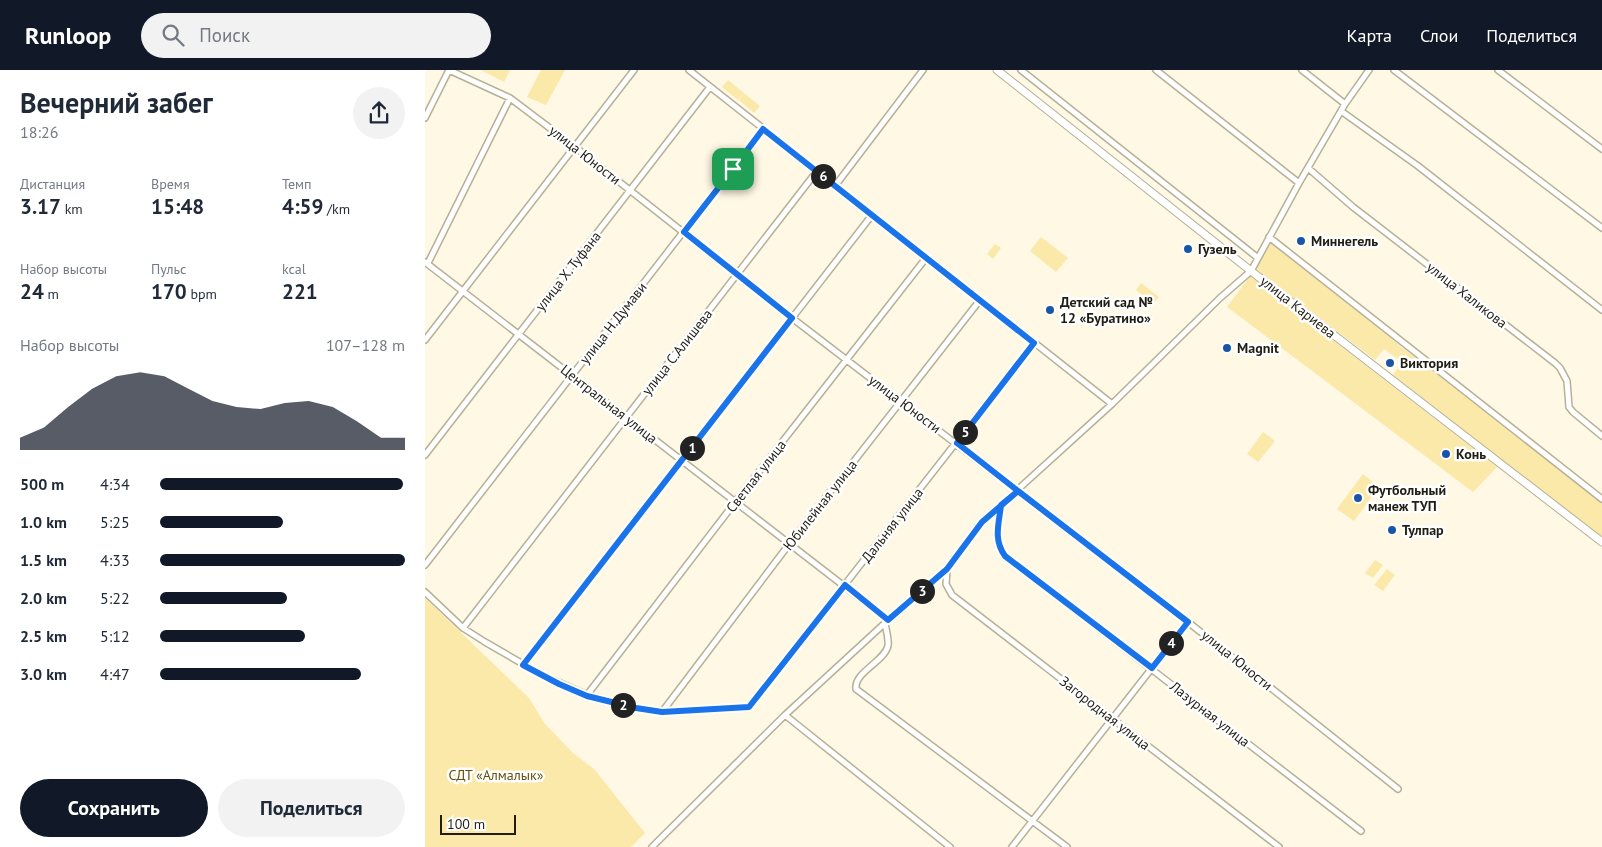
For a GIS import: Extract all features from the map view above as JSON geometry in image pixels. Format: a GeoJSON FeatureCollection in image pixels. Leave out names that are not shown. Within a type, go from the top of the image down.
{"type":"FeatureCollection","features":[{"type":"Feature","properties":{"kind":"main road","name":"улица Кариева"},"geometry":{"type":"LineString","coordinates":[[997,70],[1251,270],[1602,541]]}},
{"type":"Feature","properties":{"kind":"street","name":"улица Юности"},"geometry":{"type":"LineString","coordinates":[[449,70],[511,98],[738,273],[792,318],[1188,622],[1398,789]]}},
{"type":"Feature","properties":{"kind":"street"},"geometry":{"type":"LineString","coordinates":[[425,118],[449,70]]}},
{"type":"Feature","properties":{"kind":"street"},"geometry":{"type":"LineString","coordinates":[[425,340],[634,70]]}},
{"type":"Feature","properties":{"kind":"street"},"geometry":{"type":"LineString","coordinates":[[689,70],[1112,404]]}},
{"type":"Feature","properties":{"kind":"street"},"geometry":{"type":"LineString","coordinates":[[835,186],[923,70]]}},
{"type":"Feature","properties":{"kind":"street"},"geometry":{"type":"LineString","coordinates":[[1021,70],[1258,258]]}},
{"type":"Feature","properties":{"kind":"street"},"geometry":{"type":"LineString","coordinates":[[1156,70],[1299,183]]}},
{"type":"Feature","properties":{"kind":"street"},"geometry":{"type":"LineString","coordinates":[[1302,70],[1345,104]]}},
{"type":"Feature","properties":{"kind":"street"},"geometry":{"type":"LineString","coordinates":[[653,847],[785,715],[886,621],[947,569],[982,522],[1112,404],[1251,270],[1345,104],[1369,70]]}},
{"type":"Feature","properties":{"kind":"street"},"geometry":{"type":"LineString","coordinates":[[1394,70],[1602,228]]}},
{"type":"Feature","properties":{"kind":"street"},"geometry":{"type":"LineString","coordinates":[[1498,70],[1602,150]]}},
{"type":"Feature","properties":{"kind":"street","name":"улица Х. Туфана"},"geometry":{"type":"LineString","coordinates":[[425,455],[710,87]]}},
{"type":"Feature","properties":{"kind":"street"},"geometry":{"type":"LineString","coordinates":[[426,262],[511,98]]}},
{"type":"Feature","properties":{"kind":"street"},"geometry":{"type":"LineString","coordinates":[[1341,111],[1418,166],[1602,310]]}},
{"type":"Feature","properties":{"kind":"street","name":"улица Н.Думави"},"geometry":{"type":"LineString","coordinates":[[425,565],[763,129]]}},
{"type":"Feature","properties":{"kind":"street","name":"улица Халикова"},"geometry":{"type":"LineString","coordinates":[[1308,168],[1353,207],[1555,363],[1565,374],[1569,407],[1602,436]]}},
{"type":"Feature","properties":{"kind":"street","name":"улица С.Алишева"},"geometry":{"type":"LineString","coordinates":[[463,628],[817,171]]}},
{"type":"Feature","properties":{"kind":"street"},"geometry":{"type":"LineString","coordinates":[[523,665],[872,215]]}},
{"type":"Feature","properties":{"kind":"street"},"geometry":{"type":"LineString","coordinates":[[1269,237],[1602,499]]}},
{"type":"Feature","properties":{"kind":"street","name":"Светлая улица"},"geometry":{"type":"LineString","coordinates":[[587,696],[736,501],[926,258]]}},
{"type":"Feature","properties":{"kind":"street","name":"Центральная улица"},"geometry":{"type":"LineString","coordinates":[[426,262],[845,585],[886,621]]}},
{"type":"Feature","properties":{"kind":"street","name":"Юбилейная улица"},"geometry":{"type":"LineString","coordinates":[[662,712],[790,543],[980,300]]}},
{"type":"Feature","properties":{"kind":"street","name":"Дальняя улица"},"geometry":{"type":"LineString","coordinates":[[662,712],[749,707],[1034,343]]}},
{"type":"Feature","properties":{"kind":"street","name":"Лазурная улица"},"geometry":{"type":"LineString","coordinates":[[1001,505],[997,541],[1005,556],[1361,831]]}},
{"type":"Feature","properties":{"kind":"street","name":"Загородная улица"},"geometry":{"type":"LineString","coordinates":[[947,569],[946,584],[952,594],[1279,847]]}},
{"type":"Feature","properties":{"kind":"street"},"geometry":{"type":"LineString","coordinates":[[425,592],[463,628],[523,665],[559,684],[587,696],[636,708],[662,712]]}},
{"type":"Feature","properties":{"kind":"street"},"geometry":{"type":"LineString","coordinates":[[886,621],[887,647],[883,654],[856,681],[856,689],[1067,847]]}},
{"type":"Feature","properties":{"kind":"street"},"geometry":{"type":"LineString","coordinates":[[1012,847],[1188,622]]}},
{"type":"Feature","properties":{"kind":"street"},"geometry":{"type":"LineString","coordinates":[[785,715],[949,847]]}},
{"type":"Feature","properties":{"kind":"green space"},"geometry":{"type":"Polygon","coordinates":[[[481,70],[510,70],[504,82],[481,70]]]}},
{"type":"Feature","properties":{"kind":"green space"},"geometry":{"type":"Polygon","coordinates":[[[541,70],[565,70],[546,105],[527,97],[541,70]]]}},
{"type":"Feature","properties":{"kind":"green space"},"geometry":{"type":"Polygon","coordinates":[[[728,80],[744,93],[738,100],[722,87],[728,80]]]}},
{"type":"Feature","properties":{"kind":"green space"},"geometry":{"type":"Polygon","coordinates":[[[744,93],[760,106],[754,113],[739,100],[744,93]]]}},
{"type":"Feature","properties":{"kind":"green space"},"geometry":{"type":"Polygon","coordinates":[[[1041,237],[1068,258],[1056,272],[1030,251],[1041,237]]]}},
{"type":"Feature","properties":{"kind":"green space"},"geometry":{"type":"Polygon","coordinates":[[[1269,242],[1381,329],[1401,347],[1449,381],[1602,501],[1602,535],[1599,536],[1393,375],[1402,362],[1384,349],[1375,360],[1256,269],[1269,242]]]}},
{"type":"Feature","properties":{"kind":"green space"},"geometry":{"type":"Polygon","coordinates":[[[995,244],[1001,248],[993,259],[987,254],[995,244]]]}},
{"type":"Feature","properties":{"kind":"green space"},"geometry":{"type":"Polygon","coordinates":[[[1250,276],[1497,467],[1473,492],[1227,307],[1250,276]]]}},
{"type":"Feature","properties":{"kind":"green space"},"geometry":{"type":"Polygon","coordinates":[[[1141,283],[1159,297],[1153,304],[1136,290],[1141,283]]]}},
{"type":"Feature","properties":{"kind":"green space"},"geometry":{"type":"Polygon","coordinates":[[[1263,432],[1275,441],[1258,462],[1247,454],[1263,432]]]}},
{"type":"Feature","properties":{"kind":"green space","name":"Футбольный манеж ТУП"},"geometry":{"type":"Polygon","coordinates":[[[1363,474],[1379,487],[1354,521],[1337,509],[1363,474]]]}},
{"type":"Feature","properties":{"kind":"green space"},"geometry":{"type":"Polygon","coordinates":[[[1375,560],[1383,565],[1373,578],[1365,573],[1375,560]]]}},
{"type":"Feature","properties":{"kind":"green space"},"geometry":{"type":"Polygon","coordinates":[[[1387,569],[1395,575],[1383,591],[1374,585],[1387,569]]]}},
{"type":"Feature","properties":{"kind":"green space","name":"СДТ «Алмалык»"},"geometry":{"type":"Polygon","coordinates":[[[425,598],[529,698],[545,724],[573,753],[594,769],[645,833],[631,847],[425,847],[425,598]]]}},
{"type":"Feature","properties":{"kind":"place","name":"Миннегель"},"geometry":{"type":"Point","coordinates":[1301,241]}},
{"type":"Feature","properties":{"kind":"place","name":"Гузель"},"geometry":{"type":"Point","coordinates":[1188,249]}},
{"type":"Feature","properties":{"kind":"place","name":"Детский сад № 12 «Буратино»"},"geometry":{"type":"Point","coordinates":[1050,310]}},
{"type":"Feature","properties":{"kind":"place","name":"Magnit"},"geometry":{"type":"Point","coordinates":[1227,348]}},
{"type":"Feature","properties":{"kind":"place","name":"Виктория"},"geometry":{"type":"Point","coordinates":[1390,363]}},
{"type":"Feature","properties":{"kind":"place","name":"Конь"},"geometry":{"type":"Point","coordinates":[1446,454]}},
{"type":"Feature","properties":{"kind":"place","name":"Футбольный манеж ТУП"},"geometry":{"type":"Point","coordinates":[1358,498]}},
{"type":"Feature","properties":{"kind":"place","name":"Тулпар"},"geometry":{"type":"Point","coordinates":[1392,530]}},
{"type":"Feature","properties":{"kind":"route"},"geometry":{"type":"LineString","coordinates":[[733,169],[684,232],[738,273],[792,318],[523,665],[542,676],[587,696],[636,708],[662,712],[749,707],[845,585],[888,620],[947,569],[982,522],[1018,491],[1188,622],[1152,668],[1005,556],[997,541],[998,532],[1001,505],[1018,491],[957,443],[1034,343],[763,129],[733,169]]}}]}
